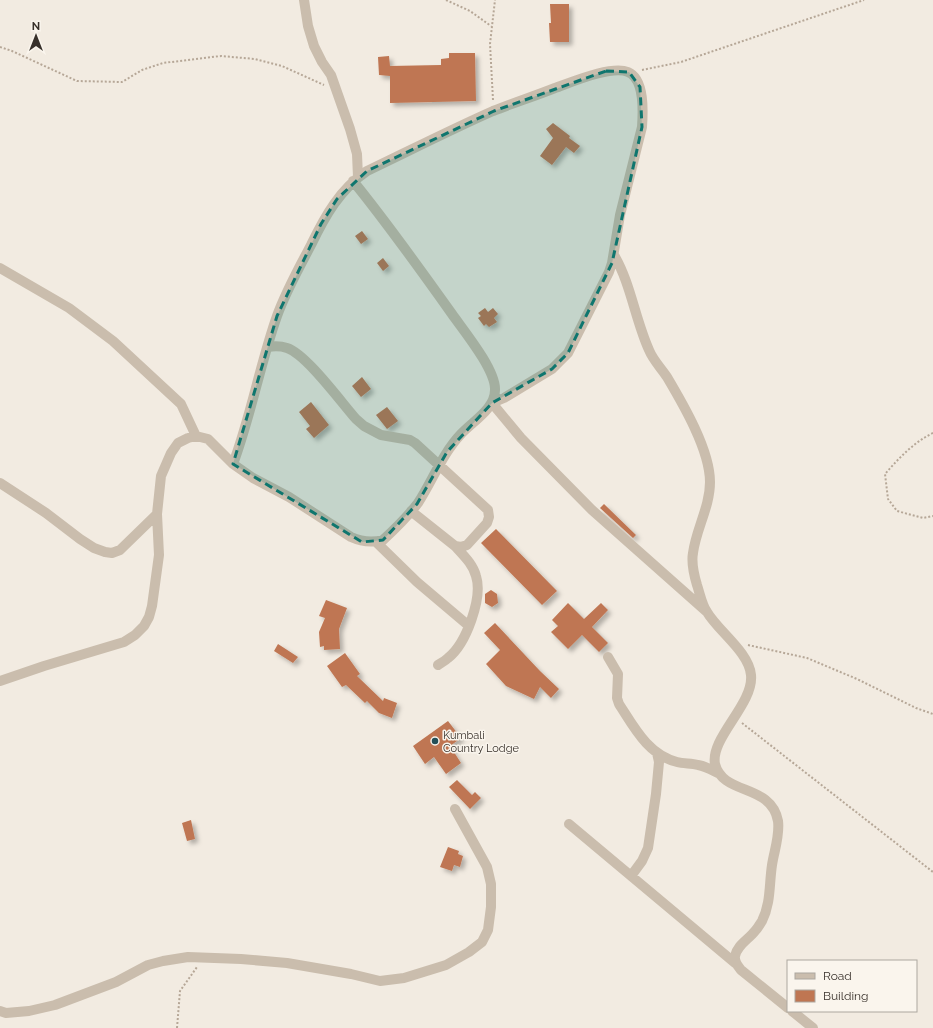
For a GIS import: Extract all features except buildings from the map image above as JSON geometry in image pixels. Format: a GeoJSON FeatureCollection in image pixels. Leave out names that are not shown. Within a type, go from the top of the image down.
{"type":"FeatureCollection","features":[{"type":"Feature","properties":{"kind":"street"},"geometry":{"type":"LineString","coordinates":[[304,0],[308,26],[314,46],[331,75],[357,154],[355,179],[412,257],[478,352],[493,380],[495,389],[492,403]]}},
{"type":"Feature","properties":{"kind":"street"},"geometry":{"type":"LineString","coordinates":[[0,681],[124,642],[135,635],[144,626],[149,617],[152,606],[159,556],[157,514],[161,476],[171,453],[178,443],[196,436],[208,439],[233,464],[253,478],[289,497],[351,537],[362,542],[376,542],[383,540],[411,511],[440,465],[446,452],[461,434],[477,420],[492,403],[504,398],[552,369],[568,353],[609,272],[614,254],[620,215],[642,127],[643,114],[640,87],[636,78],[629,72],[620,70],[606,71],[569,83],[494,111],[367,171],[355,179],[337,199],[321,224],[294,277],[280,310],[268,346],[241,442],[233,464]]}},
{"type":"Feature","properties":{"kind":"street"},"geometry":{"type":"LineString","coordinates":[[614,254],[625,275],[643,336],[650,353],[667,377],[704,450],[710,482],[708,498],[693,554],[693,568],[707,612]]}},
{"type":"Feature","properties":{"kind":"street"},"geometry":{"type":"LineString","coordinates":[[0,268],[69,308],[113,341],[181,404],[196,436]]}},
{"type":"Feature","properties":{"kind":"street"},"geometry":{"type":"LineString","coordinates":[[268,346],[281,346],[295,352],[308,364],[345,407],[364,426],[381,435],[410,440],[423,449],[488,510],[489,517],[487,523],[467,545],[461,547],[455,546]]}},
{"type":"Feature","properties":{"kind":"street"},"geometry":{"type":"LineString","coordinates":[[492,403],[521,438],[592,510],[707,612],[743,656],[751,672],[752,684],[746,698],[724,734],[717,749],[715,761],[718,773]]}},
{"type":"Feature","properties":{"kind":"street"},"geometry":{"type":"LineString","coordinates":[[0,483],[46,513],[80,539],[105,552],[112,553],[120,550],[157,514]]}},
{"type":"Feature","properties":{"kind":"street"},"geometry":{"type":"LineString","coordinates":[[411,511],[455,546],[469,561],[476,575],[479,586],[478,597],[469,626],[460,645],[448,658],[438,665]]}},
{"type":"Feature","properties":{"kind":"street"},"geometry":{"type":"LineString","coordinates":[[376,542],[417,582],[469,626]]}},
{"type":"Feature","properties":{"kind":"street"},"geometry":{"type":"LineString","coordinates":[[608,657],[618,674],[617,698],[619,704],[646,744],[657,753],[676,762],[697,764],[718,773],[728,782],[765,799],[777,817],[778,840],[772,867],[770,899],[767,910],[755,933],[744,942],[737,951],[734,956],[735,963]]}},
{"type":"Feature","properties":{"kind":"street"},"geometry":{"type":"LineString","coordinates":[[631,876],[642,861],[648,848],[656,794],[659,762],[657,753]]}},
{"type":"Feature","properties":{"kind":"street"},"geometry":{"type":"LineString","coordinates":[[0,1011],[6,1013],[29,1011],[55,1005],[116,982],[148,965],[188,957],[288,963],[351,974],[380,981],[404,978],[446,965],[469,952],[482,942],[488,930],[491,907],[490,884],[487,867],[455,809]]}},
{"type":"Feature","properties":{"kind":"street"},"geometry":{"type":"LineString","coordinates":[[569,824],[787,1007]]}},
{"type":"Feature","properties":{"kind":"street"},"geometry":{"type":"LineString","coordinates":[[793,1012],[813,1028]]}},
{"type":"Feature","properties":{"kind":"path"},"geometry":{"type":"LineString","coordinates":[[446,0],[470,11],[492,27]]}},
{"type":"Feature","properties":{"kind":"path"},"geometry":{"type":"LineString","coordinates":[[494,111],[490,44],[495,0]]}},
{"type":"Feature","properties":{"kind":"path"},"geometry":{"type":"LineString","coordinates":[[640,70],[681,62],[864,0]]}},
{"type":"Feature","properties":{"kind":"path"},"geometry":{"type":"LineString","coordinates":[[0,47],[77,81],[122,82],[142,70],[163,63],[221,56],[256,59],[282,66],[337,91]]}},
{"type":"Feature","properties":{"kind":"path"},"geometry":{"type":"LineString","coordinates":[[933,433],[923,438],[898,459],[885,474],[888,499],[897,511],[922,518],[933,516]]}},
{"type":"Feature","properties":{"kind":"path"},"geometry":{"type":"LineString","coordinates":[[732,642],[807,658],[857,679],[916,708],[933,714]]}},
{"type":"Feature","properties":{"kind":"path"},"geometry":{"type":"LineString","coordinates":[[734,717],[933,872]]}},
{"type":"Feature","properties":{"kind":"path"},"geometry":{"type":"LineString","coordinates":[[177,1028],[180,991],[204,957]]}},
{"type":"Feature","properties":{"kind":"highlighted area"},"geometry":{"type":"Polygon","coordinates":[[[606,71],[629,72],[640,87],[642,127],[612,263],[568,353],[552,369],[492,403],[447,452],[417,504],[383,540],[362,542],[233,464],[277,316],[321,224],[337,199],[367,171],[494,111],[606,71]]]}},
{"type":"Feature","properties":{"kind":"place","name":"Kumbali Country Lodge"},"geometry":{"type":"Point","coordinates":[435,741]}}]}
